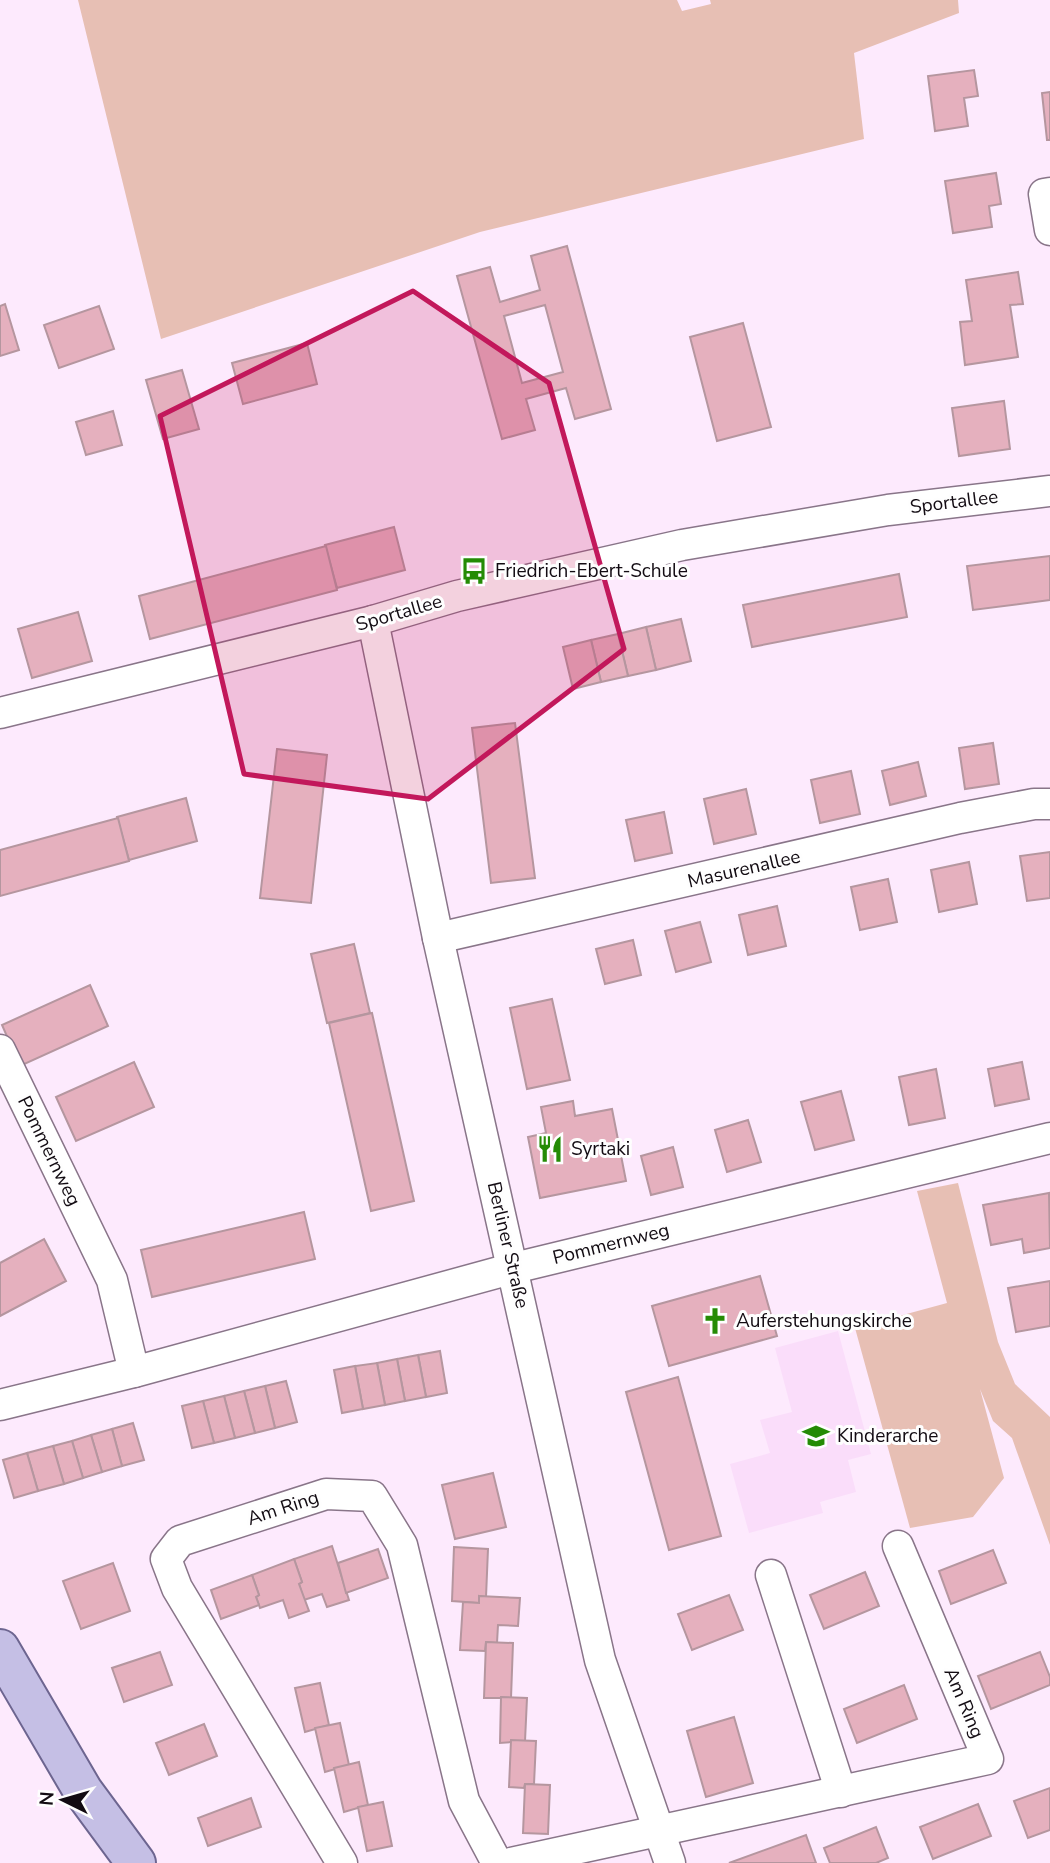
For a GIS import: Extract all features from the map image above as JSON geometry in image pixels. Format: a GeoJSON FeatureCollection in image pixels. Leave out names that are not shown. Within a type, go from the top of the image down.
{"type":"FeatureCollection","features":[{"type":"Feature","properties":{"kind":"main road"},"geometry":{"type":"LineString","coordinates":[[0,1649],[83,1791],[135,1863]]}},
{"type":"Feature","properties":{"kind":"street"},"geometry":{"type":"LineString","coordinates":[[1050,193],[1044,194],[1050,230]]}},
{"type":"Feature","properties":{"kind":"street","name":"Sportallee"},"geometry":{"type":"LineString","coordinates":[[0,713],[373,621],[457,597],[682,545],[888,510],[1050,491]]}},
{"type":"Feature","properties":{"kind":"street","name":"Berliner Straße"},"geometry":{"type":"LineString","coordinates":[[373,621],[438,938],[600,1660],[670,1863]]}},
{"type":"Feature","properties":{"kind":"street","name":"Masurenallee"},"geometry":{"type":"LineString","coordinates":[[438,938],[960,818],[1034,804],[1050,804]]}},
{"type":"Feature","properties":{"kind":"street","name":"Pommernweg"},"geometry":{"type":"LineString","coordinates":[[0,1050],[112,1280],[134,1372]]}},
{"type":"Feature","properties":{"kind":"street","name":"Pommernweg"},"geometry":{"type":"LineString","coordinates":[[0,1405],[134,1372],[514,1268],[1050,1138]]}},
{"type":"Feature","properties":{"kind":"street","name":"Am Ring"},"geometry":{"type":"LineString","coordinates":[[342,1863],[177,1588],[166,1559],[180,1541],[326,1494],[372,1496],[402,1545],[464,1801],[497,1863]]}},
{"type":"Feature","properties":{"kind":"street","name":"Am Ring"},"geometry":{"type":"LineString","coordinates":[[511,1863],[988,1759],[898,1546]]}},
{"type":"Feature","properties":{"kind":"street"},"geometry":{"type":"LineString","coordinates":[[771,1575],[841,1792]]}},
{"type":"Feature","properties":{"kind":"highlighted area"},"geometry":{"type":"Polygon","coordinates":[[[413,291],[549,383],[624,649],[428,799],[244,774],[160,416],[413,291]]]}},
{"type":"Feature","properties":{"kind":"shaded area"},"geometry":{"type":"Polygon","coordinates":[[[78,0],[677,0],[682,11],[711,4],[710,0],[958,0],[959,13],[854,53],[864,139],[480,232],[161,339],[78,0]]]}},
{"type":"Feature","properties":{"kind":"shaded area"},"geometry":{"type":"Polygon","coordinates":[[[958,1183],[998,1342],[1015,1384],[1050,1417],[1050,1545],[1012,1438],[993,1421],[980,1389],[1004,1478],[973,1517],[910,1528],[855,1328],[947,1303],[917,1191],[958,1183]]]}},
{"type":"Feature","properties":{"kind":"shaded area","name":"Kinderarche"},"geometry":{"type":"Polygon","coordinates":[[[838,1331],[871,1454],[848,1460],[856,1492],[820,1502],[823,1513],[749,1533],[730,1464],[770,1453],[760,1420],[792,1412],[775,1348],[838,1331]]]}},
{"type":"Feature","properties":{"kind":"building"},"geometry":{"type":"Polygon","coordinates":[[[974,70],[978,96],[964,98],[968,126],[935,131],[928,76],[974,70]]]}},
{"type":"Feature","properties":{"kind":"building"},"geometry":{"type":"Polygon","coordinates":[[[1050,92],[1050,140],[1047,140],[1042,93],[1050,92]]]}},
{"type":"Feature","properties":{"kind":"building"},"geometry":{"type":"Polygon","coordinates":[[[996,173],[1001,204],[989,206],[992,227],[953,233],[945,181],[996,173]]]}},
{"type":"Feature","properties":{"kind":"building"},"geometry":{"type":"Polygon","coordinates":[[[567,246],[611,409],[575,419],[566,388],[526,399],[535,430],[502,439],[457,276],[490,267],[500,302],[540,290],[531,256],[567,246]],[[545,305],[504,316],[522,383],[563,372],[545,305]]]}},
{"type":"Feature","properties":{"kind":"building"},"geometry":{"type":"Polygon","coordinates":[[[1018,272],[1023,304],[1010,305],[1018,357],[965,365],[960,322],[972,321],[966,280],[1018,272]]]}},
{"type":"Feature","properties":{"kind":"building"},"geometry":{"type":"Polygon","coordinates":[[[5,304],[19,350],[0,356],[0,306],[5,304]]]}},
{"type":"Feature","properties":{"kind":"building"},"geometry":{"type":"Polygon","coordinates":[[[99,306],[114,349],[59,368],[44,325],[99,306]]]}},
{"type":"Feature","properties":{"kind":"building"},"geometry":{"type":"Polygon","coordinates":[[[743,323],[771,427],[717,441],[690,337],[743,323]]]}},
{"type":"Feature","properties":{"kind":"building"},"geometry":{"type":"Polygon","coordinates":[[[307,343],[317,384],[243,404],[232,363],[307,343]]]}},
{"type":"Feature","properties":{"kind":"building"},"geometry":{"type":"Polygon","coordinates":[[[182,370],[199,429],[163,439],[146,380],[182,370]]]}},
{"type":"Feature","properties":{"kind":"building"},"geometry":{"type":"Polygon","coordinates":[[[1004,401],[1010,449],[959,456],[952,408],[1004,401]]]}},
{"type":"Feature","properties":{"kind":"building"},"geometry":{"type":"Polygon","coordinates":[[[113,411],[122,445],[86,455],[76,422],[113,411]]]}},
{"type":"Feature","properties":{"kind":"building"},"geometry":{"type":"Polygon","coordinates":[[[394,527],[405,570],[337,588],[325,545],[394,527]]]}},
{"type":"Feature","properties":{"kind":"building"},"geometry":{"type":"Polygon","coordinates":[[[326,546],[337,590],[150,639],[139,596],[326,546]]]}},
{"type":"Feature","properties":{"kind":"building"},"geometry":{"type":"Polygon","coordinates":[[[1050,556],[1050,600],[973,610],[967,566],[1050,556]]]}},
{"type":"Feature","properties":{"kind":"building"},"geometry":{"type":"Polygon","coordinates":[[[899,574],[907,617],[752,647],[743,605],[899,574]]]}},
{"type":"Feature","properties":{"kind":"building"},"geometry":{"type":"Polygon","coordinates":[[[78,612],[92,661],[32,678],[18,629],[78,612]]]}},
{"type":"Feature","properties":{"kind":"building"},"geometry":{"type":"Polygon","coordinates":[[[681,619],[691,661],[656,670],[646,627],[681,619]]]}},
{"type":"Feature","properties":{"kind":"building"},"geometry":{"type":"Polygon","coordinates":[[[646,627],[656,670],[628,676],[618,634],[646,627]]]}},
{"type":"Feature","properties":{"kind":"building"},"geometry":{"type":"Polygon","coordinates":[[[618,634],[628,676],[601,682],[591,640],[618,634]]]}},
{"type":"Feature","properties":{"kind":"building"},"geometry":{"type":"Polygon","coordinates":[[[591,640],[601,682],[573,689],[563,647],[591,640]]]}},
{"type":"Feature","properties":{"kind":"building"},"geometry":{"type":"Polygon","coordinates":[[[515,723],[535,878],[491,883],[472,728],[515,723]]]}},
{"type":"Feature","properties":{"kind":"building"},"geometry":{"type":"Polygon","coordinates":[[[993,743],[999,784],[965,789],[959,748],[993,743]]]}},
{"type":"Feature","properties":{"kind":"building"},"geometry":{"type":"Polygon","coordinates":[[[277,749],[327,755],[311,903],[260,898],[277,749]]]}},
{"type":"Feature","properties":{"kind":"building"},"geometry":{"type":"Polygon","coordinates":[[[918,762],[926,796],[890,805],[882,771],[918,762]]]}},
{"type":"Feature","properties":{"kind":"building"},"geometry":{"type":"Polygon","coordinates":[[[851,771],[860,814],[820,823],[811,780],[851,771]]]}},
{"type":"Feature","properties":{"kind":"building"},"geometry":{"type":"Polygon","coordinates":[[[746,789],[756,834],[714,844],[704,799],[746,789]]]}},
{"type":"Feature","properties":{"kind":"building"},"geometry":{"type":"Polygon","coordinates":[[[186,798],[197,841],[129,860],[117,817],[186,798]]]}},
{"type":"Feature","properties":{"kind":"building"},"geometry":{"type":"Polygon","coordinates":[[[664,812],[672,853],[635,861],[626,820],[664,812]]]}},
{"type":"Feature","properties":{"kind":"building"},"geometry":{"type":"Polygon","coordinates":[[[118,818],[129,861],[0,896],[0,850],[118,818]]]}},
{"type":"Feature","properties":{"kind":"building"},"geometry":{"type":"Polygon","coordinates":[[[1050,852],[1050,898],[1027,901],[1020,856],[1050,852]]]}},
{"type":"Feature","properties":{"kind":"building"},"geometry":{"type":"Polygon","coordinates":[[[969,862],[977,904],[939,912],[931,870],[969,862]]]}},
{"type":"Feature","properties":{"kind":"building"},"geometry":{"type":"Polygon","coordinates":[[[888,879],[897,922],[860,930],[851,887],[888,879]]]}},
{"type":"Feature","properties":{"kind":"building"},"geometry":{"type":"Polygon","coordinates":[[[777,906],[786,946],[748,955],[739,915],[777,906]]]}},
{"type":"Feature","properties":{"kind":"building"},"geometry":{"type":"Polygon","coordinates":[[[700,922],[711,962],[676,972],[665,931],[700,922]]]}},
{"type":"Feature","properties":{"kind":"building"},"geometry":{"type":"Polygon","coordinates":[[[633,940],[641,975],[605,984],[596,949],[633,940]]]}},
{"type":"Feature","properties":{"kind":"building"},"geometry":{"type":"Polygon","coordinates":[[[354,944],[370,1013],[327,1023],[311,954],[354,944]]]}},
{"type":"Feature","properties":{"kind":"building"},"geometry":{"type":"Polygon","coordinates":[[[90,985],[108,1026],[20,1066],[2,1025],[90,985]]]}},
{"type":"Feature","properties":{"kind":"building"},"geometry":{"type":"Polygon","coordinates":[[[552,999],[570,1080],[527,1089],[510,1008],[552,999]]]}},
{"type":"Feature","properties":{"kind":"building"},"geometry":{"type":"Polygon","coordinates":[[[372,1013],[414,1201],[371,1211],[329,1023],[372,1013]]]}},
{"type":"Feature","properties":{"kind":"building"},"geometry":{"type":"Polygon","coordinates":[[[134,1062],[154,1107],[76,1141],[56,1097],[134,1062]]]}},
{"type":"Feature","properties":{"kind":"building"},"geometry":{"type":"Polygon","coordinates":[[[1022,1062],[1029,1099],[995,1106],[988,1069],[1022,1062]]]}},
{"type":"Feature","properties":{"kind":"building"},"geometry":{"type":"Polygon","coordinates":[[[936,1069],[945,1118],[909,1125],[899,1077],[936,1069]]]}},
{"type":"Feature","properties":{"kind":"building"},"geometry":{"type":"Polygon","coordinates":[[[841,1091],[854,1140],[815,1150],[801,1102],[841,1091]]]}},
{"type":"Feature","properties":{"kind":"building"},"geometry":{"type":"Polygon","coordinates":[[[573,1101],[575,1116],[612,1109],[626,1181],[540,1198],[528,1137],[546,1133],[541,1107],[573,1101]]]}},
{"type":"Feature","properties":{"kind":"building"},"geometry":{"type":"Polygon","coordinates":[[[748,1120],[761,1162],[727,1172],[715,1130],[748,1120]]]}},
{"type":"Feature","properties":{"kind":"building"},"geometry":{"type":"Polygon","coordinates":[[[673,1147],[683,1187],[651,1195],[641,1156],[673,1147]]]}},
{"type":"Feature","properties":{"kind":"building"},"geometry":{"type":"Polygon","coordinates":[[[1049,1193],[1050,1248],[1024,1253],[1022,1239],[991,1245],[983,1205],[1049,1193]]]}},
{"type":"Feature","properties":{"kind":"building"},"geometry":{"type":"Polygon","coordinates":[[[304,1212],[315,1259],[152,1297],[141,1250],[304,1212]]]}},
{"type":"Feature","properties":{"kind":"building"},"geometry":{"type":"Polygon","coordinates":[[[44,1239],[66,1281],[0,1316],[0,1263],[44,1239]]]}},
{"type":"Feature","properties":{"kind":"building","name":"Auferstehungskirche"},"geometry":{"type":"Polygon","coordinates":[[[760,1276],[777,1336],[669,1366],[652,1306],[760,1276]]]}},
{"type":"Feature","properties":{"kind":"building"},"geometry":{"type":"Polygon","coordinates":[[[1050,1281],[1050,1326],[1016,1332],[1008,1288],[1050,1281]]]}},
{"type":"Feature","properties":{"kind":"building"},"geometry":{"type":"Polygon","coordinates":[[[440,1351],[447,1393],[426,1397],[418,1355],[440,1351]]]}},
{"type":"Feature","properties":{"kind":"building"},"geometry":{"type":"Polygon","coordinates":[[[418,1355],[426,1397],[405,1401],[397,1359],[418,1355]]]}},
{"type":"Feature","properties":{"kind":"building"},"geometry":{"type":"Polygon","coordinates":[[[397,1359],[405,1401],[385,1405],[377,1363],[397,1359]]]}},
{"type":"Feature","properties":{"kind":"building"},"geometry":{"type":"Polygon","coordinates":[[[377,1363],[385,1405],[363,1409],[355,1366],[377,1363]]]}},
{"type":"Feature","properties":{"kind":"building"},"geometry":{"type":"Polygon","coordinates":[[[355,1366],[363,1409],[342,1413],[334,1370],[355,1366]]]}},
{"type":"Feature","properties":{"kind":"building"},"geometry":{"type":"Polygon","coordinates":[[[678,1377],[721,1536],[669,1550],[626,1392],[678,1377]]]}},
{"type":"Feature","properties":{"kind":"building"},"geometry":{"type":"Polygon","coordinates":[[[286,1381],[297,1422],[275,1428],[265,1386],[286,1381]]]}},
{"type":"Feature","properties":{"kind":"building"},"geometry":{"type":"Polygon","coordinates":[[[265,1386],[275,1428],[255,1433],[244,1391],[265,1386]]]}},
{"type":"Feature","properties":{"kind":"building"},"geometry":{"type":"Polygon","coordinates":[[[244,1391],[255,1433],[235,1438],[224,1396],[244,1391]]]}},
{"type":"Feature","properties":{"kind":"building"},"geometry":{"type":"Polygon","coordinates":[[[224,1396],[235,1438],[214,1443],[203,1401],[224,1396]]]}},
{"type":"Feature","properties":{"kind":"building"},"geometry":{"type":"Polygon","coordinates":[[[203,1401],[214,1443],[192,1448],[182,1406],[203,1401]]]}},
{"type":"Feature","properties":{"kind":"building"},"geometry":{"type":"Polygon","coordinates":[[[133,1423],[144,1460],[122,1466],[112,1429],[133,1423]]]}},
{"type":"Feature","properties":{"kind":"building"},"geometry":{"type":"Polygon","coordinates":[[[112,1429],[122,1466],[102,1472],[91,1435],[112,1429]]]}},
{"type":"Feature","properties":{"kind":"building"},"geometry":{"type":"Polygon","coordinates":[[[91,1435],[102,1472],[83,1478],[72,1441],[91,1435]]]}},
{"type":"Feature","properties":{"kind":"building"},"geometry":{"type":"Polygon","coordinates":[[[72,1441],[83,1478],[64,1484],[53,1446],[72,1441]]]}},
{"type":"Feature","properties":{"kind":"building"},"geometry":{"type":"Polygon","coordinates":[[[53,1446],[64,1484],[38,1491],[27,1453],[53,1446]]]}},
{"type":"Feature","properties":{"kind":"building"},"geometry":{"type":"Polygon","coordinates":[[[27,1453],[38,1491],[14,1498],[3,1460],[27,1453]]]}},
{"type":"Feature","properties":{"kind":"building"},"geometry":{"type":"Polygon","coordinates":[[[493,1473],[506,1527],[455,1539],[442,1485],[493,1473]]]}},
{"type":"Feature","properties":{"kind":"building"},"geometry":{"type":"Polygon","coordinates":[[[332,1546],[349,1600],[327,1607],[322,1594],[304,1600],[299,1584],[302,1582],[294,1559],[332,1546]]]}},
{"type":"Feature","properties":{"kind":"building"},"geometry":{"type":"Polygon","coordinates":[[[454,1547],[488,1549],[486,1597],[479,1596],[479,1603],[452,1601],[454,1547]]]}},
{"type":"Feature","properties":{"kind":"building"},"geometry":{"type":"Polygon","coordinates":[[[378,1549],[388,1578],[346,1593],[338,1563],[378,1549]]]}},
{"type":"Feature","properties":{"kind":"building"},"geometry":{"type":"Polygon","coordinates":[[[993,1550],[1006,1583],[951,1604],[939,1571],[993,1550]]]}},
{"type":"Feature","properties":{"kind":"building"},"geometry":{"type":"Polygon","coordinates":[[[294,1559],[302,1582],[299,1584],[309,1611],[289,1618],[283,1600],[260,1608],[252,1575],[294,1559]]]}},
{"type":"Feature","properties":{"kind":"building"},"geometry":{"type":"Polygon","coordinates":[[[113,1563],[130,1611],[81,1629],[63,1581],[113,1563]]]}},
{"type":"Feature","properties":{"kind":"building"},"geometry":{"type":"Polygon","coordinates":[[[865,1572],[879,1606],[824,1629],[810,1595],[865,1572]]]}},
{"type":"Feature","properties":{"kind":"building"},"geometry":{"type":"Polygon","coordinates":[[[252,1575],[259,1595],[256,1597],[259,1605],[221,1619],[211,1590],[252,1575]]]}},
{"type":"Feature","properties":{"kind":"building"},"geometry":{"type":"Polygon","coordinates":[[[729,1595],[743,1630],[692,1650],[678,1614],[729,1595]]]}},
{"type":"Feature","properties":{"kind":"building"},"geometry":{"type":"Polygon","coordinates":[[[479,1596],[520,1598],[518,1626],[498,1625],[497,1643],[486,1642],[485,1651],[460,1650],[463,1602],[479,1603],[479,1596]]]}},
{"type":"Feature","properties":{"kind":"building"},"geometry":{"type":"Polygon","coordinates":[[[486,1642],[513,1643],[511,1698],[484,1698],[486,1642]]]}},
{"type":"Feature","properties":{"kind":"building"},"geometry":{"type":"Polygon","coordinates":[[[160,1652],[172,1685],[124,1702],[112,1668],[160,1652]]]}},
{"type":"Feature","properties":{"kind":"building"},"geometry":{"type":"Polygon","coordinates":[[[1040,1652],[1050,1677],[1050,1685],[991,1709],[978,1676],[1040,1652]]]}},
{"type":"Feature","properties":{"kind":"building"},"geometry":{"type":"Polygon","coordinates":[[[320,1683],[329,1725],[305,1732],[295,1688],[320,1683]]]}},
{"type":"Feature","properties":{"kind":"building"},"geometry":{"type":"Polygon","coordinates":[[[904,1685],[917,1719],[857,1743],[844,1709],[904,1685]]]}},
{"type":"Feature","properties":{"kind":"building"},"geometry":{"type":"Polygon","coordinates":[[[501,1697],[527,1698],[525,1741],[500,1743],[501,1697]]]}},
{"type":"Feature","properties":{"kind":"building"},"geometry":{"type":"Polygon","coordinates":[[[734,1717],[753,1783],[706,1797],[687,1731],[734,1717]]]}},
{"type":"Feature","properties":{"kind":"building"},"geometry":{"type":"Polygon","coordinates":[[[340,1723],[349,1765],[325,1772],[315,1728],[340,1723]]]}},
{"type":"Feature","properties":{"kind":"building"},"geometry":{"type":"Polygon","coordinates":[[[204,1724],[217,1756],[169,1775],[156,1743],[204,1724]]]}},
{"type":"Feature","properties":{"kind":"building"},"geometry":{"type":"Polygon","coordinates":[[[511,1740],[536,1741],[534,1784],[525,1784],[524,1788],[509,1787],[511,1740]]]}},
{"type":"Feature","properties":{"kind":"building"},"geometry":{"type":"Polygon","coordinates":[[[359,1762],[368,1805],[344,1812],[334,1768],[359,1762]]]}},
{"type":"Feature","properties":{"kind":"building"},"geometry":{"type":"Polygon","coordinates":[[[525,1784],[550,1785],[548,1834],[523,1833],[525,1784]]]}},
{"type":"Feature","properties":{"kind":"building"},"geometry":{"type":"Polygon","coordinates":[[[1050,1788],[1050,1830],[1028,1838],[1014,1801],[1050,1788]]]}},
{"type":"Feature","properties":{"kind":"building"},"geometry":{"type":"Polygon","coordinates":[[[251,1798],[261,1827],[208,1846],[198,1818],[251,1798]]]}},
{"type":"Feature","properties":{"kind":"building"},"geometry":{"type":"Polygon","coordinates":[[[383,1802],[392,1846],[367,1851],[358,1807],[383,1802]]]}},
{"type":"Feature","properties":{"kind":"building"},"geometry":{"type":"Polygon","coordinates":[[[978,1804],[991,1836],[933,1859],[920,1827],[978,1804]]]}},
{"type":"Feature","properties":{"kind":"building"},"geometry":{"type":"Polygon","coordinates":[[[876,1827],[888,1858],[876,1863],[830,1863],[824,1848],[876,1827]]]}},
{"type":"Feature","properties":{"kind":"building"},"geometry":{"type":"Polygon","coordinates":[[[806,1835],[816,1863],[729,1863],[806,1835]]]}},
{"type":"Feature","properties":{"kind":"place","name":"Friedrich-Ebert-Schule"},"geometry":{"type":"Point","coordinates":[474,571]}},
{"type":"Feature","properties":{"kind":"place","name":"Syrtaki"},"geometry":{"type":"Point","coordinates":[550,1149]}},
{"type":"Feature","properties":{"kind":"place","name":"Auferstehungskirche"},"geometry":{"type":"Point","coordinates":[715,1321]}},
{"type":"Feature","properties":{"kind":"place","name":"Kinderarche"},"geometry":{"type":"Point","coordinates":[816,1436]}}]}
